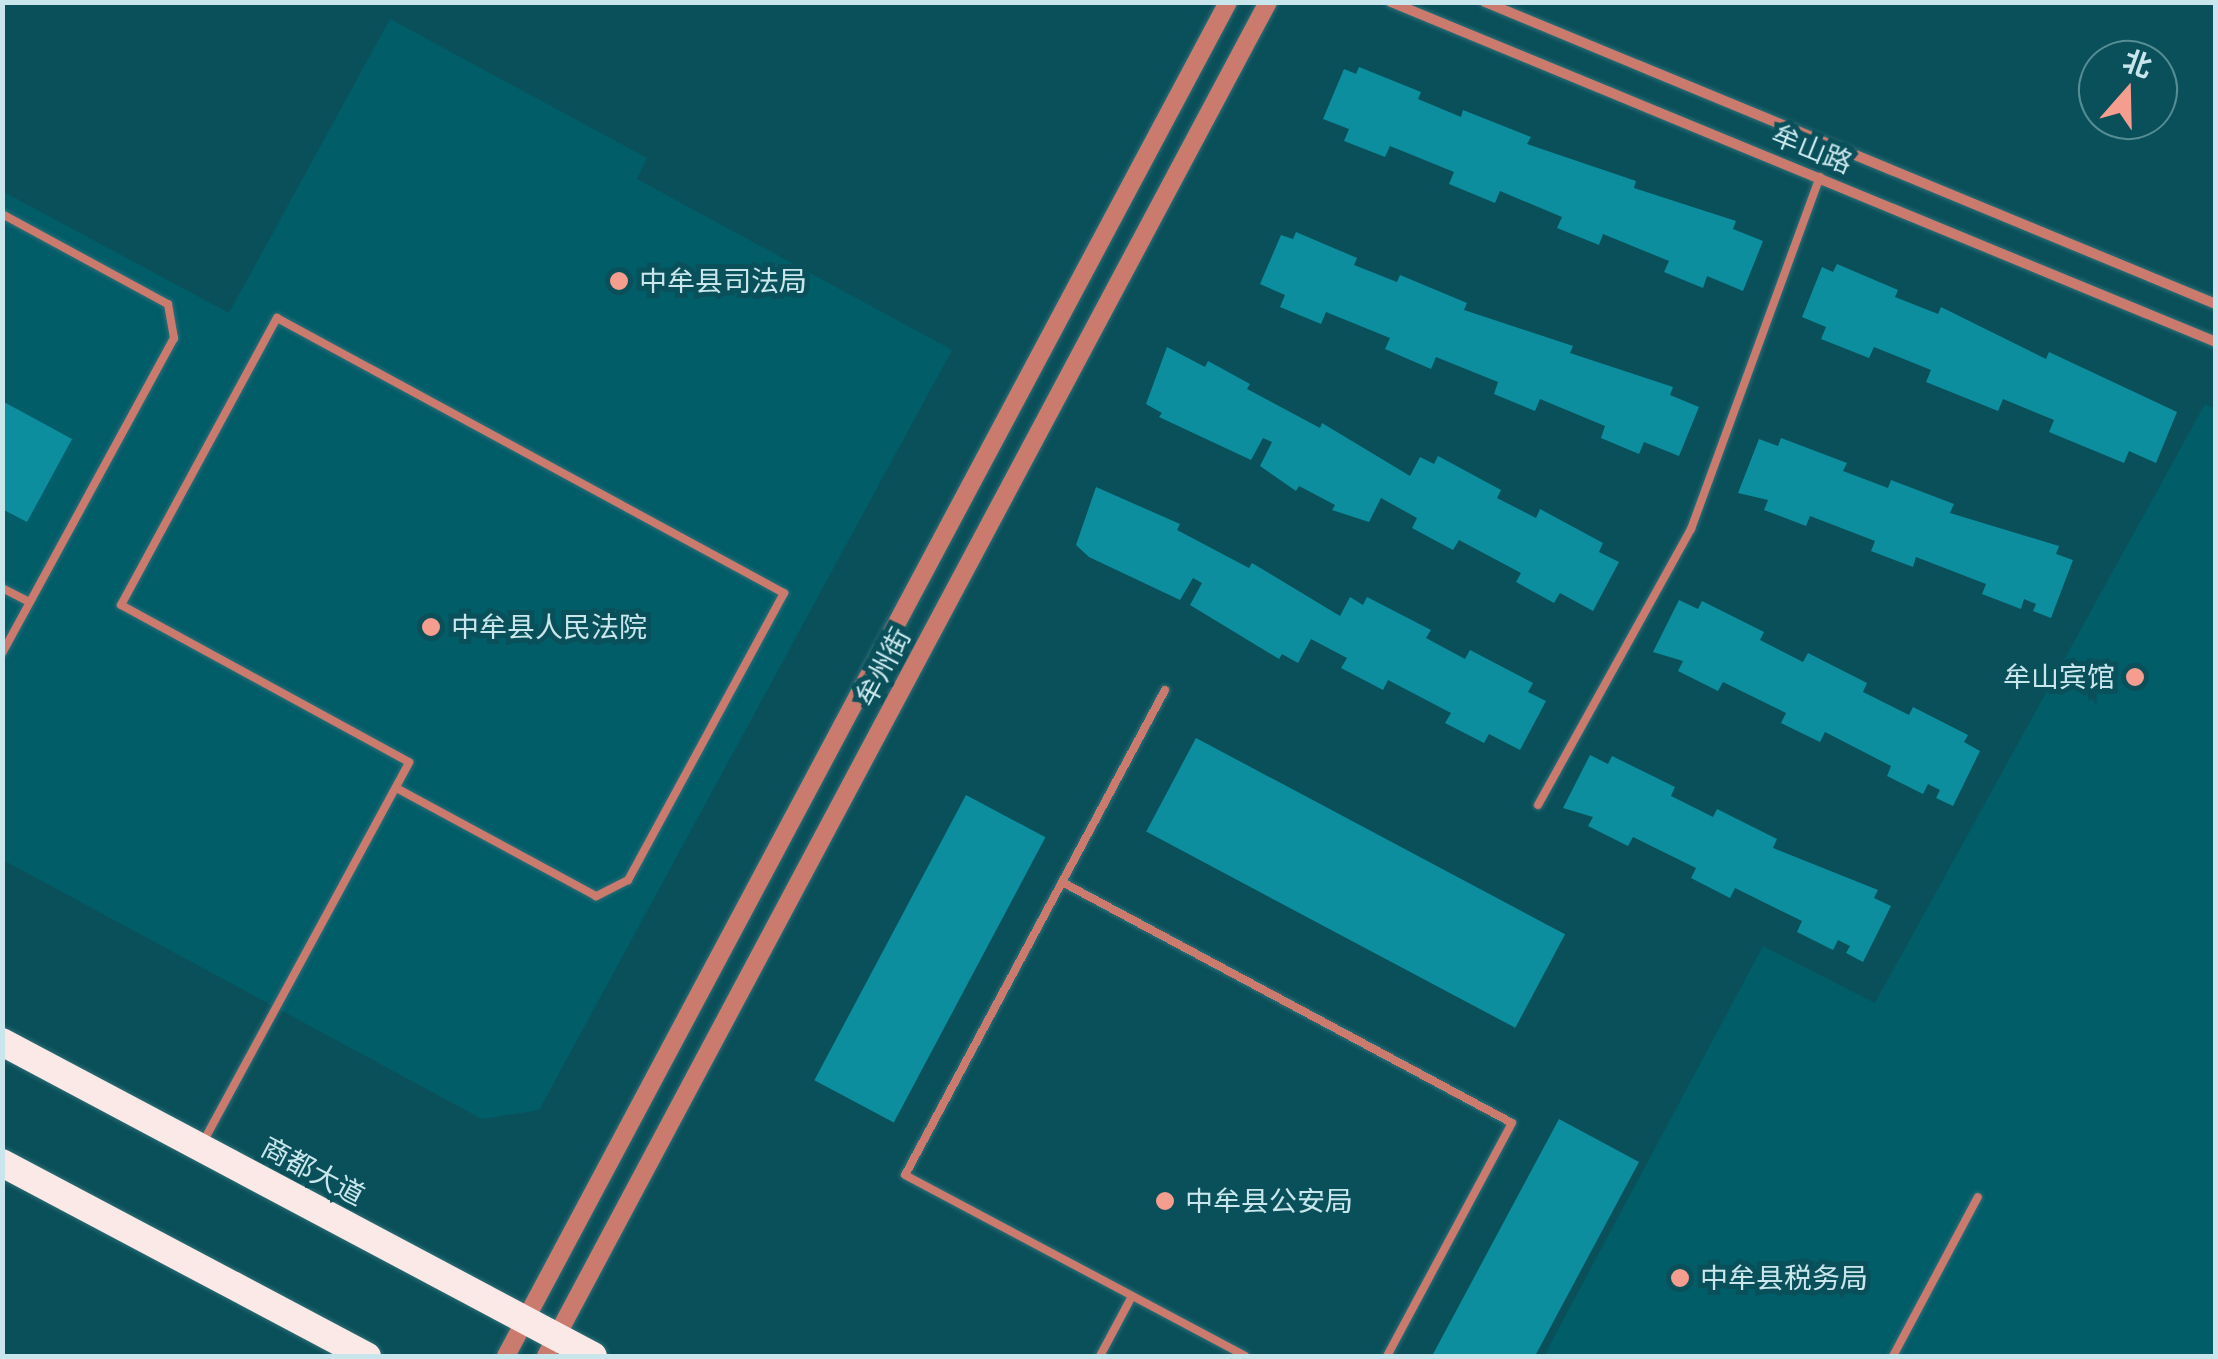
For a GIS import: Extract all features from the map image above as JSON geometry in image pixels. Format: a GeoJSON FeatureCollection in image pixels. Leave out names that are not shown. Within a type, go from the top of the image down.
{"type":"FeatureCollection","features":[{"type":"Feature","properties":{"kind":"highway","name":"商都大道"},"geometry":{"type":"LineString","coordinates":[[2,1042],[526,1320],[551,1347],[594,1356]]}},
{"type":"Feature","properties":{"kind":"highway"},"geometry":{"type":"LineString","coordinates":[[2,1163],[366,1356]]}},
{"type":"Feature","properties":{"kind":"street","name":"牟州街"},"geometry":{"type":"LineString","coordinates":[[506,1356],[1228,2]]}},
{"type":"Feature","properties":{"kind":"street","name":"牟州街"},"geometry":{"type":"LineString","coordinates":[[551,1347],[1268,2]]}},
{"type":"Feature","properties":{"kind":"street","name":"牟山路"},"geometry":{"type":"LineString","coordinates":[[1390,2],[2216,342]]}},
{"type":"Feature","properties":{"kind":"street","name":"牟山路"},"geometry":{"type":"LineString","coordinates":[[1485,2],[2216,304]]}},
{"type":"Feature","properties":{"kind":"lane"},"geometry":{"type":"LineString","coordinates":[[1538,805],[1691,530],[1820,177]]}},
{"type":"Feature","properties":{"kind":"lane"},"geometry":{"type":"LineString","coordinates":[[2,214],[168,304],[174,338],[2,653]]}},
{"type":"Feature","properties":{"kind":"lane"},"geometry":{"type":"LineString","coordinates":[[200,1148],[410,762],[121,606],[276,318],[784,593],[628,880],[596,896],[396,788]]}},
{"type":"Feature","properties":{"kind":"lane"},"geometry":{"type":"LineString","coordinates":[[2,588],[30,602]]}},
{"type":"Feature","properties":{"kind":"lane"},"geometry":{"type":"LineString","coordinates":[[1165,690],[906,1175],[1245,1356]]}},
{"type":"Feature","properties":{"kind":"lane"},"geometry":{"type":"LineString","coordinates":[[1062,882],[1512,1122],[1387,1356]]}},
{"type":"Feature","properties":{"kind":"lane"},"geometry":{"type":"LineString","coordinates":[[1893,1356],[1978,1197]]}},
{"type":"Feature","properties":{"kind":"lane"},"geometry":{"type":"LineString","coordinates":[[1100,1356],[1132,1296]]}},
{"type":"Feature","properties":{"kind":"shaded area","name":"中牟县人民法院"},"geometry":{"type":"Polygon","coordinates":[[[390,19],[647,158],[637,179],[952,350],[539,1110],[482,1119],[3,860],[2,191],[229,313],[390,19]]]}},
{"type":"Feature","properties":{"kind":"shaded area","name":"牟山宾馆"},"geometry":{"type":"Polygon","coordinates":[[[2205,404],[2215,409],[2215,1356],[1544,1356],[1763,946],[1875,1003],[2205,404]]]}},
{"type":"Feature","properties":{"kind":"building"},"geometry":{"type":"Polygon","coordinates":[[[1359,67],[1421,92],[1418,99],[1461,117],[1463,110],[1531,137],[1527,144],[1636,181],[1634,188],[1736,221],[1733,229],[1763,241],[1743,291],[1707,276],[1703,288],[1664,272],[1669,261],[1603,234],[1599,245],[1557,228],[1562,217],[1500,191],[1495,203],[1449,184],[1454,172],[1390,146],[1385,157],[1344,141],[1349,129],[1323,119],[1344,69],[1356,74],[1359,67]]]}},
{"type":"Feature","properties":{"kind":"building"},"geometry":{"type":"Polygon","coordinates":[[[1296,232],[1357,258],[1354,265],[1397,282],[1400,275],[1467,303],[1464,310],[1573,346],[1570,353],[1673,387],[1670,395],[1699,407],[1679,456],[1644,442],[1639,454],[1601,438],[1605,426],[1540,399],[1535,411],[1494,394],[1498,382],[1436,357],[1431,369],[1385,349],[1390,338],[1326,312],[1321,324],[1280,307],[1285,295],[1260,284],[1281,235],[1293,239],[1296,232]]]}},
{"type":"Feature","properties":{"kind":"building"},"geometry":{"type":"Polygon","coordinates":[[[1837,264],[1898,290],[1895,297],[1938,314],[1941,307],[2046,359],[2049,352],[2177,412],[2156,463],[2129,451],[2124,463],[2049,432],[2054,420],[2003,399],[1998,411],[1926,382],[1931,370],[1874,347],[1869,358],[1821,339],[1826,327],[1802,317],[1822,267],[1833,272],[1837,264]]]}},
{"type":"Feature","properties":{"kind":"building"},"geometry":{"type":"Polygon","coordinates":[[[1167,347],[1205,367],[1208,361],[1250,384],[1247,389],[1320,428],[1322,423],[1410,476],[1420,457],[1434,464],[1438,456],[1501,490],[1497,498],[1536,518],[1540,509],[1603,543],[1599,552],[1619,562],[1593,611],[1560,593],[1554,603],[1516,582],[1521,573],[1459,540],[1453,550],[1412,528],[1417,518],[1381,498],[1369,522],[1332,510],[1335,505],[1299,486],[1296,491],[1260,466],[1272,442],[1263,438],[1251,460],[1159,417],[1162,413],[1146,404],[1167,347]]]}},
{"type":"Feature","properties":{"kind":"building"},"geometry":{"type":"Polygon","coordinates":[[[2,401],[72,439],[27,522],[2,509],[2,401]]]}},
{"type":"Feature","properties":{"kind":"building"},"geometry":{"type":"Polygon","coordinates":[[[1781,438],[1847,463],[1843,471],[1888,488],[1891,480],[1954,504],[1950,513],[2059,546],[2056,554],[2073,560],[2051,618],[2033,611],[2036,604],[2024,599],[2021,609],[1982,594],[1986,584],[1916,557],[1913,567],[1871,551],[1875,541],[1810,516],[1806,526],[1764,510],[1768,500],[1738,493],[1759,439],[1778,446],[1781,438]]]}},
{"type":"Feature","properties":{"kind":"building"},"geometry":{"type":"Polygon","coordinates":[[[1096,487],[1180,524],[1177,530],[1249,568],[1252,563],[1340,616],[1350,597],[1363,605],[1367,597],[1431,630],[1426,638],[1465,659],[1470,650],[1533,683],[1528,692],[1546,701],[1520,750],[1489,734],[1484,743],[1445,723],[1451,713],[1388,680],[1383,690],[1341,668],[1347,658],[1311,639],[1298,663],[1282,654],[1279,659],[1190,605],[1202,583],[1193,578],[1180,600],[1089,557],[1076,545],[1096,487]]]}},
{"type":"Feature","properties":{"kind":"building"},"geometry":{"type":"Polygon","coordinates":[[[1679,600],[1698,609],[1702,601],[1764,632],[1760,640],[1803,662],[1808,653],[1867,683],[1863,692],[1909,715],[1913,707],[1968,735],[1964,742],[1980,751],[1953,806],[1936,798],[1940,790],[1928,784],[1923,794],[1887,776],[1891,766],[1825,732],[1820,742],[1781,723],[1786,713],[1723,682],[1718,691],[1678,671],[1683,661],[1653,652],[1679,600]]]}},
{"type":"Feature","properties":{"kind":"building"},"geometry":{"type":"Polygon","coordinates":[[[1196,738],[1565,934],[1515,1028],[1146,832],[1196,738]]]}},
{"type":"Feature","properties":{"kind":"building"},"geometry":{"type":"Polygon","coordinates":[[[1590,755],[1608,764],[1612,756],[1675,787],[1671,796],[1713,817],[1717,809],[1777,839],[1773,848],[1878,890],[1874,898],[1891,906],[1863,962],[1846,953],[1850,946],[1838,940],[1833,950],[1797,932],[1802,921],[1735,888],[1730,898],[1691,878],[1696,868],[1633,837],[1628,846],[1588,826],[1593,817],[1563,808],[1590,755]]]}},
{"type":"Feature","properties":{"kind":"building"},"geometry":{"type":"Polygon","coordinates":[[[966,795],[1045,837],[894,1122],[814,1080],[966,795]]]}},
{"type":"Feature","properties":{"kind":"building"},"geometry":{"type":"Polygon","coordinates":[[[1559,1119],[1639,1162],[1535,1356],[1432,1356],[1559,1119]]]}},
{"type":"Feature","properties":{"kind":"place","name":"中牟县司法局"},"geometry":{"type":"Point","coordinates":[619,281]}},
{"type":"Feature","properties":{"kind":"place","name":"中牟县人民法院"},"geometry":{"type":"Point","coordinates":[431,627]}},
{"type":"Feature","properties":{"kind":"place","name":"牟山宾馆"},"geometry":{"type":"Point","coordinates":[2135,677]}},
{"type":"Feature","properties":{"kind":"place","name":"中牟县公安局"},"geometry":{"type":"Point","coordinates":[1165,1201]}},
{"type":"Feature","properties":{"kind":"place","name":"中牟县税务局"},"geometry":{"type":"Point","coordinates":[1680,1278]}}]}
